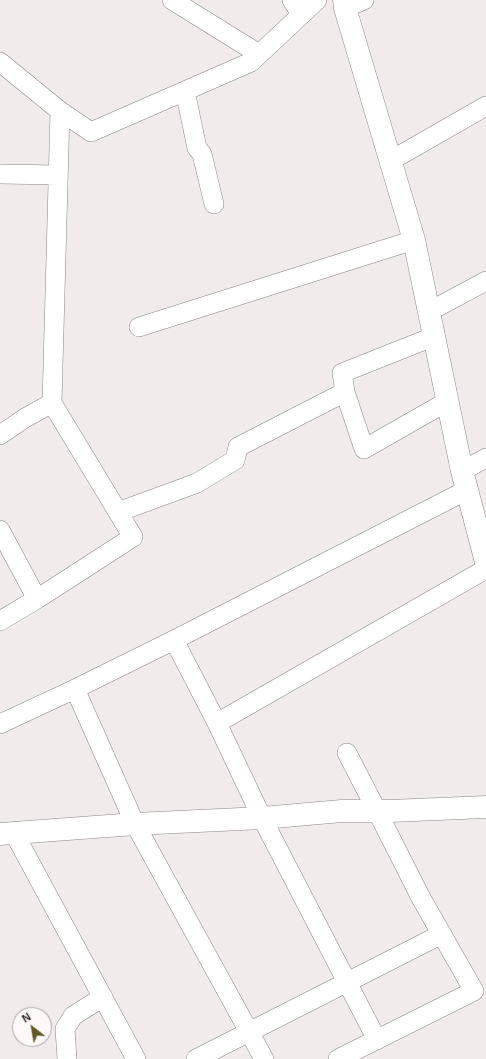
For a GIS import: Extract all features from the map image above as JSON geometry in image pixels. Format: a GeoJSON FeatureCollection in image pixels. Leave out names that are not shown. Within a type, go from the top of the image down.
{"type":"FeatureCollection","features":[{"type":"Feature","properties":{"kind":"street"},"geometry":{"type":"LineString","coordinates":[[172,0],[259,54]]}},
{"type":"Feature","properties":{"kind":"street"},"geometry":{"type":"LineString","coordinates":[[0,62],[60,111],[91,132],[251,62],[297,7],[316,0]]}},
{"type":"Feature","properties":{"kind":"street"},"geometry":{"type":"LineString","coordinates":[[351,3],[390,161],[414,240],[465,481],[486,562]]}},
{"type":"Feature","properties":{"kind":"street"},"geometry":{"type":"LineString","coordinates":[[185,91],[197,148],[202,154],[214,204]]}},
{"type":"Feature","properties":{"kind":"street"},"geometry":{"type":"LineString","coordinates":[[390,161],[486,106]]}},
{"type":"Feature","properties":{"kind":"street"},"geometry":{"type":"LineString","coordinates":[[0,621],[37,599],[133,536],[52,403],[60,111]]}},
{"type":"Feature","properties":{"kind":"street"},"geometry":{"type":"LineString","coordinates":[[0,174],[58,175]]}},
{"type":"Feature","properties":{"kind":"street"},"geometry":{"type":"LineString","coordinates":[[139,327],[414,240]]}},
{"type":"Feature","properties":{"kind":"street"},"geometry":{"type":"LineString","coordinates":[[430,311],[486,281]]}},
{"type":"Feature","properties":{"kind":"street"},"geometry":{"type":"LineString","coordinates":[[435,336],[342,373],[345,392],[364,448],[448,401]]}},
{"type":"Feature","properties":{"kind":"street"},"geometry":{"type":"LineString","coordinates":[[118,512],[196,483],[235,460],[238,447],[345,392]]}},
{"type":"Feature","properties":{"kind":"street"},"geometry":{"type":"LineString","coordinates":[[0,435],[25,418],[52,403]]}},
{"type":"Feature","properties":{"kind":"street"},"geometry":{"type":"LineString","coordinates":[[0,724],[174,640],[465,481],[486,458]]}},
{"type":"Feature","properties":{"kind":"street"},"geometry":{"type":"LineString","coordinates":[[3,541],[37,599]]}},
{"type":"Feature","properties":{"kind":"street"},"geometry":{"type":"LineString","coordinates":[[217,723],[486,569]]}},
{"type":"Feature","properties":{"kind":"street"},"geometry":{"type":"LineString","coordinates":[[174,640],[217,723],[262,818],[377,1040]]}},
{"type":"Feature","properties":{"kind":"street"},"geometry":{"type":"LineString","coordinates":[[75,689],[135,824],[264,1059]]}},
{"type":"Feature","properties":{"kind":"street"},"geometry":{"type":"LineString","coordinates":[[338,1059],[474,991],[421,898],[346,753]]}},
{"type":"Feature","properties":{"kind":"street"},"geometry":{"type":"LineString","coordinates":[[136,1059],[103,997],[7,834],[135,824],[262,818],[342,811],[486,807]]}},
{"type":"Feature","properties":{"kind":"street"},"geometry":{"type":"LineString","coordinates":[[196,1059],[442,934]]}},
{"type":"Feature","properties":{"kind":"street"},"geometry":{"type":"LineString","coordinates":[[67,1059],[65,1029],[73,1016],[103,997]]}}]}
